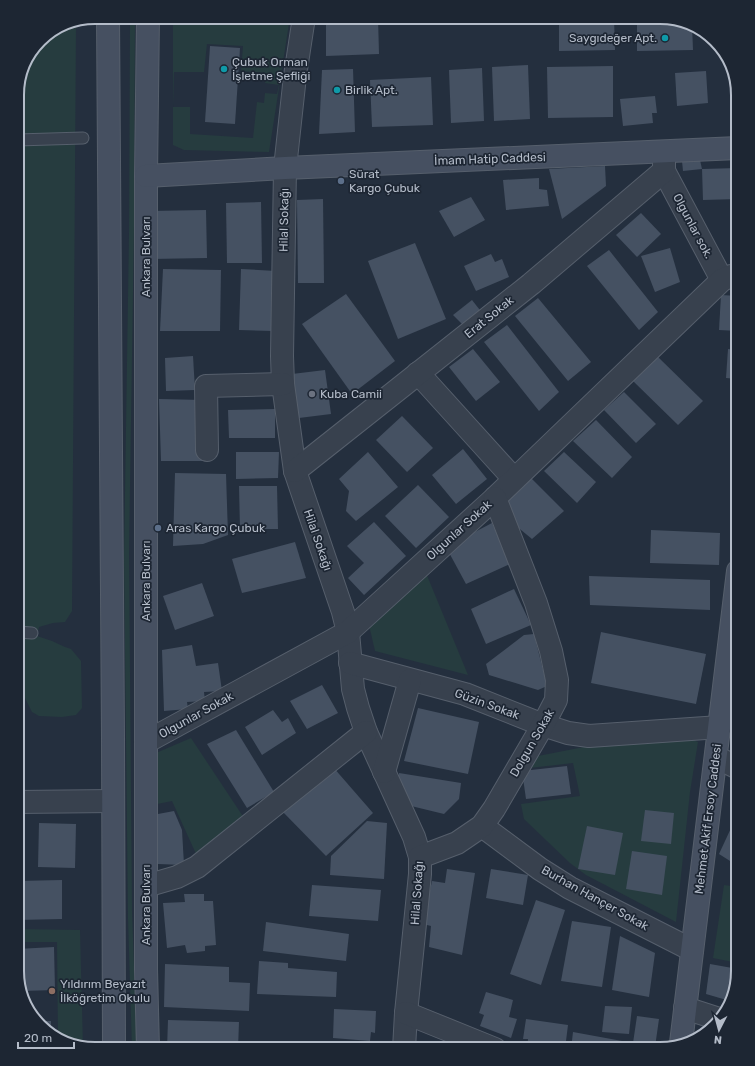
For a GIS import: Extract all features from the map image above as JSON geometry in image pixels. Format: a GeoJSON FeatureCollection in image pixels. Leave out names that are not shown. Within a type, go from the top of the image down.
{"type":"FeatureCollection","features":[{"type":"Feature","properties":{"kind":"main road"},"geometry":{"type":"LineString","coordinates":[[108,24],[114,1042]]}},
{"type":"Feature","properties":{"kind":"main road","name":"Ankara Bulvarı"},"geometry":{"type":"LineString","coordinates":[[148,24],[146,176],[146,969],[148,1042]]}},
{"type":"Feature","properties":{"kind":"main road","name":"İmam Hatip Caddesi"},"geometry":{"type":"LineString","coordinates":[[146,176],[285,168],[664,162],[731,149]]}},
{"type":"Feature","properties":{"kind":"main road","name":"Mehmet Akif Ersoy Caddesi"},"geometry":{"type":"LineString","coordinates":[[681,1039],[731,632]]}},
{"type":"Feature","properties":{"kind":"street","name":"Hilal Sokağı"},"geometry":{"type":"LineString","coordinates":[[303,24],[295,76],[285,168],[282,356],[283,384],[294,471],[343,612],[348,632],[353,689],[358,708],[366,732],[414,837],[420,857],[420,874],[404,1042]]}},
{"type":"Feature","properties":{"kind":"street","name":"Olgunlar sok."},"geometry":{"type":"LineString","coordinates":[[664,162],[730,278]]}},
{"type":"Feature","properties":{"kind":"street","name":"Erat Sokak"},"geometry":{"type":"LineString","coordinates":[[294,471],[531,284],[664,162]]}},
{"type":"Feature","properties":{"kind":"street","name":"Olgunlar Sokak"},"geometry":{"type":"LineString","coordinates":[[146,742],[348,632],[495,498],[730,278]]}},
{"type":"Feature","properties":{"kind":"street"},"geometry":{"type":"LineString","coordinates":[[418,373],[514,480]]}},
{"type":"Feature","properties":{"kind":"street"},"geometry":{"type":"LineString","coordinates":[[207,450],[206,386],[283,384]]}},
{"type":"Feature","properties":{"kind":"street","name":"Dolgun Sokak"},"geometry":{"type":"LineString","coordinates":[[420,857],[456,843],[482,826],[494,809],[556,700],[557,680],[553,658],[536,603],[495,498]]}},
{"type":"Feature","properties":{"kind":"street","name":"Güzin Sokak"},"geometry":{"type":"LineString","coordinates":[[350,663],[465,694],[543,725],[568,733],[589,736],[720,727]]}},
{"type":"Feature","properties":{"kind":"street"},"geometry":{"type":"LineString","coordinates":[[384,772],[410,680]]}},
{"type":"Feature","properties":{"kind":"street"},"geometry":{"type":"LineString","coordinates":[[146,886],[178,877],[197,867],[366,732]]}},
{"type":"Feature","properties":{"kind":"street"},"geometry":{"type":"LineString","coordinates":[[716,757],[731,764]]}},
{"type":"Feature","properties":{"kind":"street"},"geometry":{"type":"LineString","coordinates":[[24,802],[113,802]]}},
{"type":"Feature","properties":{"kind":"street","name":"Burhan Hançer Sokak"},"geometry":{"type":"LineString","coordinates":[[482,826],[540,869],[570,888],[692,950]]}},
{"type":"Feature","properties":{"kind":"street"},"geometry":{"type":"LineString","coordinates":[[685,1008],[699,1013]]}},
{"type":"Feature","properties":{"kind":"street"},"geometry":{"type":"LineString","coordinates":[[406,1012],[478,1042]]}},
{"type":"Feature","properties":{"kind":"lane"},"geometry":{"type":"LineString","coordinates":[[24,140],[83,138]]}},
{"type":"Feature","properties":{"kind":"lane"},"geometry":{"type":"LineString","coordinates":[[24,632],[32,633]]}},
{"type":"Feature","properties":{"kind":"green space"},"geometry":{"type":"Polygon","coordinates":[[[130,24],[135,24],[134,227],[129,553],[132,911],[137,1042],[132,1042],[128,919],[124,558],[129,233],[130,24]]]}},
{"type":"Feature","properties":{"kind":"green space"},"geometry":{"type":"Polygon","coordinates":[[[173,24],[289,24],[269,152],[184,150],[173,145],[173,24]],[[207,44],[204,72],[174,72],[173,107],[190,107],[190,134],[253,138],[257,102],[264,103],[265,93],[277,94],[279,85],[265,83],[266,73],[241,71],[243,46],[207,44]]]}},
{"type":"Feature","properties":{"kind":"green space"},"geometry":{"type":"Polygon","coordinates":[[[76,26],[72,611],[65,622],[53,623],[39,627],[37,636],[71,649],[81,661],[82,708],[76,715],[62,717],[39,716],[32,712],[24,696],[24,90],[26,76],[36,55],[55,36],[76,26]]]}},
{"type":"Feature","properties":{"kind":"green space"},"geometry":{"type":"Polygon","coordinates":[[[426,573],[468,675],[375,651],[369,625],[426,573]]]}},
{"type":"Feature","properties":{"kind":"green space"},"geometry":{"type":"Polygon","coordinates":[[[686,737],[698,742],[690,792],[676,922],[586,875],[570,863],[524,819],[521,804],[580,796],[573,763],[530,768],[538,756],[589,746],[686,737]]]}},
{"type":"Feature","properties":{"kind":"green space"},"geometry":{"type":"Polygon","coordinates":[[[191,738],[246,821],[197,856],[172,801],[157,804],[156,753],[191,738]]]}},
{"type":"Feature","properties":{"kind":"green space"},"geometry":{"type":"Polygon","coordinates":[[[724,885],[731,886],[731,962],[713,958],[724,885]]]}},
{"type":"Feature","properties":{"kind":"green space"},"geometry":{"type":"Polygon","coordinates":[[[24,929],[80,930],[83,1041],[58,1032],[57,942],[24,942],[24,929]]]}},
{"type":"Feature","properties":{"kind":"building"},"geometry":{"type":"Polygon","coordinates":[[[326,24],[378,24],[379,54],[326,56],[326,24]]]}},
{"type":"Feature","properties":{"kind":"building"},"geometry":{"type":"Polygon","coordinates":[[[559,24],[614,24],[615,50],[559,51],[559,24]]]}},
{"type":"Feature","properties":{"kind":"building","name":"Saygıdeğer Apt."},"geometry":{"type":"Polygon","coordinates":[[[637,24],[674,25],[692,31],[693,50],[637,51],[637,24]]]}},
{"type":"Feature","properties":{"kind":"building","name":"Çubuk Orman İşletme Şefliği"},"geometry":{"type":"Polygon","coordinates":[[[210,46],[240,48],[235,124],[205,122],[210,46]]]}},
{"type":"Feature","properties":{"kind":"building"},"geometry":{"type":"Polygon","coordinates":[[[528,65],[530,119],[494,121],[492,67],[528,65]]]}},
{"type":"Feature","properties":{"kind":"building"},"geometry":{"type":"Polygon","coordinates":[[[613,66],[613,117],[548,118],[547,67],[613,66]]]}},
{"type":"Feature","properties":{"kind":"building"},"geometry":{"type":"Polygon","coordinates":[[[482,68],[484,121],[451,123],[449,70],[482,68]]]}},
{"type":"Feature","properties":{"kind":"building","name":"Birlik Apt."},"geometry":{"type":"Polygon","coordinates":[[[353,69],[355,132],[319,134],[322,70],[353,69]]]}},
{"type":"Feature","properties":{"kind":"building"},"geometry":{"type":"Polygon","coordinates":[[[706,71],[708,103],[677,106],[675,73],[706,71]]]}},
{"type":"Feature","properties":{"kind":"building"},"geometry":{"type":"Polygon","coordinates":[[[431,77],[433,125],[372,127],[370,80],[431,77]]]}},
{"type":"Feature","properties":{"kind":"building"},"geometry":{"type":"Polygon","coordinates":[[[655,96],[657,113],[652,113],[653,123],[623,126],[620,99],[655,96]]]}},
{"type":"Feature","properties":{"kind":"building"},"geometry":{"type":"Polygon","coordinates":[[[700,160],[702,169],[683,171],[682,161],[700,160]]]}},
{"type":"Feature","properties":{"kind":"building"},"geometry":{"type":"Polygon","coordinates":[[[605,166],[606,186],[562,219],[549,169],[605,166]]]}},
{"type":"Feature","properties":{"kind":"building"},"geometry":{"type":"Polygon","coordinates":[[[731,168],[731,199],[703,200],[702,169],[731,168]]]}},
{"type":"Feature","properties":{"kind":"building"},"geometry":{"type":"Polygon","coordinates":[[[539,178],[539,189],[547,190],[549,206],[506,210],[503,180],[539,178]]]}},
{"type":"Feature","properties":{"kind":"building"},"geometry":{"type":"Polygon","coordinates":[[[471,197],[485,220],[454,237],[439,211],[471,197]]]}},
{"type":"Feature","properties":{"kind":"building"},"geometry":{"type":"Polygon","coordinates":[[[323,199],[324,283],[298,283],[297,200],[323,199]]]}},
{"type":"Feature","properties":{"kind":"building"},"geometry":{"type":"Polygon","coordinates":[[[261,202],[262,263],[227,263],[226,203],[261,202]]]}},
{"type":"Feature","properties":{"kind":"building"},"geometry":{"type":"Polygon","coordinates":[[[206,210],[207,258],[151,259],[150,211],[206,210]]]}},
{"type":"Feature","properties":{"kind":"building"},"geometry":{"type":"Polygon","coordinates":[[[641,213],[661,234],[637,257],[616,235],[641,213]]]}},
{"type":"Feature","properties":{"kind":"building"},"geometry":{"type":"Polygon","coordinates":[[[415,243],[446,319],[398,339],[368,261],[415,243]]]}},
{"type":"Feature","properties":{"kind":"building"},"geometry":{"type":"Polygon","coordinates":[[[670,248],[680,282],[655,292],[641,256],[670,248]]]}},
{"type":"Feature","properties":{"kind":"building"},"geometry":{"type":"Polygon","coordinates":[[[609,250],[658,312],[639,330],[587,266],[609,250]]]}},
{"type":"Feature","properties":{"kind":"building"},"geometry":{"type":"Polygon","coordinates":[[[491,254],[495,262],[502,259],[509,277],[476,291],[464,266],[491,254]]]}},
{"type":"Feature","properties":{"kind":"building"},"geometry":{"type":"Polygon","coordinates":[[[163,269],[221,270],[220,331],[160,331],[163,269]]]}},
{"type":"Feature","properties":{"kind":"building"},"geometry":{"type":"Polygon","coordinates":[[[241,269],[276,271],[273,331],[239,330],[241,269]]]}},
{"type":"Feature","properties":{"kind":"building"},"geometry":{"type":"Polygon","coordinates":[[[346,294],[395,361],[352,394],[302,324],[346,294]]]}},
{"type":"Feature","properties":{"kind":"building"},"geometry":{"type":"Polygon","coordinates":[[[721,295],[731,296],[731,331],[719,330],[721,295]]]}},
{"type":"Feature","properties":{"kind":"building"},"geometry":{"type":"Polygon","coordinates":[[[538,298],[591,362],[568,381],[515,316],[538,298]]]}},
{"type":"Feature","properties":{"kind":"building"},"geometry":{"type":"Polygon","coordinates":[[[472,300],[483,314],[466,328],[453,315],[472,300]]]}},
{"type":"Feature","properties":{"kind":"building"},"geometry":{"type":"Polygon","coordinates":[[[507,325],[559,392],[539,411],[484,342],[507,325]]]}},
{"type":"Feature","properties":{"kind":"building"},"geometry":{"type":"Polygon","coordinates":[[[473,349],[500,382],[476,401],[449,367],[473,349]]]}},
{"type":"Feature","properties":{"kind":"building"},"geometry":{"type":"Polygon","coordinates":[[[728,349],[731,349],[731,378],[726,378],[728,349]]]}},
{"type":"Feature","properties":{"kind":"building"},"geometry":{"type":"Polygon","coordinates":[[[193,356],[195,390],[166,391],[165,358],[193,356]]]}},
{"type":"Feature","properties":{"kind":"building"},"geometry":{"type":"Polygon","coordinates":[[[658,357],[703,401],[678,425],[632,380],[658,357]]]}},
{"type":"Feature","properties":{"kind":"building","name":"Kuba Camii"},"geometry":{"type":"Polygon","coordinates":[[[325,370],[331,414],[299,418],[292,374],[325,370]]]}},
{"type":"Feature","properties":{"kind":"building"},"geometry":{"type":"Polygon","coordinates":[[[624,392],[656,424],[636,443],[604,410],[624,392]]]}},
{"type":"Feature","properties":{"kind":"building"},"geometry":{"type":"Polygon","coordinates":[[[159,399],[203,400],[204,461],[161,461],[159,399]]]}},
{"type":"Feature","properties":{"kind":"building"},"geometry":{"type":"Polygon","coordinates":[[[275,409],[275,438],[229,438],[228,410],[275,409]]]}},
{"type":"Feature","properties":{"kind":"building"},"geometry":{"type":"Polygon","coordinates":[[[402,416],[433,448],[407,472],[376,440],[402,416]]]}},
{"type":"Feature","properties":{"kind":"building"},"geometry":{"type":"Polygon","coordinates":[[[596,420],[632,457],[612,478],[573,441],[596,420]]]}},
{"type":"Feature","properties":{"kind":"building"},"geometry":{"type":"Polygon","coordinates":[[[463,449],[487,479],[456,504],[432,475],[463,449]]]}},
{"type":"Feature","properties":{"kind":"building"},"geometry":{"type":"Polygon","coordinates":[[[236,452],[279,452],[278,478],[236,479],[236,452]]]}},
{"type":"Feature","properties":{"kind":"building"},"geometry":{"type":"Polygon","coordinates":[[[368,452],[398,487],[356,521],[346,511],[349,491],[339,479],[368,452]]]}},
{"type":"Feature","properties":{"kind":"building"},"geometry":{"type":"Polygon","coordinates":[[[564,452],[596,482],[577,503],[544,471],[564,452]]]}},
{"type":"Feature","properties":{"kind":"building"},"geometry":{"type":"Polygon","coordinates":[[[175,473],[226,474],[228,535],[203,544],[173,546],[175,473]]]}},
{"type":"Feature","properties":{"kind":"building"},"geometry":{"type":"Polygon","coordinates":[[[531,478],[564,511],[532,539],[515,525],[506,498],[531,478]]]}},
{"type":"Feature","properties":{"kind":"building"},"geometry":{"type":"Polygon","coordinates":[[[418,485],[449,517],[416,548],[385,516],[418,485]]]}},
{"type":"Feature","properties":{"kind":"building"},"geometry":{"type":"Polygon","coordinates":[[[239,486],[277,486],[278,529],[240,529],[239,486]]]}},
{"type":"Feature","properties":{"kind":"building"},"geometry":{"type":"Polygon","coordinates":[[[374,522],[406,556],[364,595],[348,578],[364,563],[347,546],[374,522]]]}},
{"type":"Feature","properties":{"kind":"building"},"geometry":{"type":"Polygon","coordinates":[[[492,523],[510,564],[466,584],[446,547],[492,523]]]}},
{"type":"Feature","properties":{"kind":"building"},"geometry":{"type":"Polygon","coordinates":[[[651,530],[720,533],[719,565],[650,563],[651,530]]]}},
{"type":"Feature","properties":{"kind":"building"},"geometry":{"type":"Polygon","coordinates":[[[295,542],[306,578],[242,593],[232,559],[295,542]]]}},
{"type":"Feature","properties":{"kind":"building"},"geometry":{"type":"Polygon","coordinates":[[[589,576],[710,580],[710,610],[590,605],[589,576]]]}},
{"type":"Feature","properties":{"kind":"building"},"geometry":{"type":"Polygon","coordinates":[[[202,583],[214,616],[175,630],[163,596],[202,583]]]}},
{"type":"Feature","properties":{"kind":"building"},"geometry":{"type":"Polygon","coordinates":[[[514,589],[531,625],[486,644],[471,609],[514,589]]]}},
{"type":"Feature","properties":{"kind":"building"},"geometry":{"type":"Polygon","coordinates":[[[601,632],[706,654],[696,704],[591,683],[601,632]]]}},
{"type":"Feature","properties":{"kind":"building"},"geometry":{"type":"Polygon","coordinates":[[[534,634],[547,686],[538,690],[489,675],[486,664],[524,635],[534,634]]]}},
{"type":"Feature","properties":{"kind":"building"},"geometry":{"type":"Polygon","coordinates":[[[192,645],[196,666],[218,663],[222,691],[204,692],[205,701],[187,702],[188,709],[164,711],[162,650],[192,645]]]}},
{"type":"Feature","properties":{"kind":"building"},"geometry":{"type":"Polygon","coordinates":[[[322,685],[338,713],[307,729],[290,701],[322,685]]]}},
{"type":"Feature","properties":{"kind":"building"},"geometry":{"type":"Polygon","coordinates":[[[418,708],[479,722],[468,774],[404,761],[418,708]]]}},
{"type":"Feature","properties":{"kind":"building"},"geometry":{"type":"Polygon","coordinates":[[[273,710],[282,722],[288,718],[296,733],[262,755],[245,727],[273,710]]]}},
{"type":"Feature","properties":{"kind":"building"},"geometry":{"type":"Polygon","coordinates":[[[236,730],[274,792],[247,808],[207,744],[236,730]]]}},
{"type":"Feature","properties":{"kind":"building"},"geometry":{"type":"Polygon","coordinates":[[[567,766],[571,794],[526,799],[522,771],[567,766]]]}},
{"type":"Feature","properties":{"kind":"building"},"geometry":{"type":"Polygon","coordinates":[[[333,767],[373,813],[326,856],[282,811],[333,767]]]}},
{"type":"Feature","properties":{"kind":"building"},"geometry":{"type":"Polygon","coordinates":[[[399,773],[461,783],[459,799],[444,814],[407,805],[398,787],[399,773]]]}},
{"type":"Feature","properties":{"kind":"building"},"geometry":{"type":"Polygon","coordinates":[[[645,810],[674,813],[671,844],[641,841],[645,810]]]}},
{"type":"Feature","properties":{"kind":"building"},"geometry":{"type":"Polygon","coordinates":[[[174,811],[182,830],[184,865],[158,864],[158,814],[174,811]]]}},
{"type":"Feature","properties":{"kind":"building"},"geometry":{"type":"Polygon","coordinates":[[[367,821],[387,823],[384,879],[330,875],[331,856],[367,821]]]}},
{"type":"Feature","properties":{"kind":"building"},"geometry":{"type":"Polygon","coordinates":[[[39,823],[76,824],[75,868],[38,867],[39,823]]]}},
{"type":"Feature","properties":{"kind":"building"},"geometry":{"type":"Polygon","coordinates":[[[587,826],[623,833],[615,875],[578,869],[587,826]]]}},
{"type":"Feature","properties":{"kind":"building"},"geometry":{"type":"Polygon","coordinates":[[[731,828],[731,862],[719,854],[731,828]]]}},
{"type":"Feature","properties":{"kind":"building"},"geometry":{"type":"Polygon","coordinates":[[[632,851],[667,856],[662,895],[626,889],[632,851]]]}},
{"type":"Feature","properties":{"kind":"building"},"geometry":{"type":"Polygon","coordinates":[[[447,869],[475,873],[462,955],[429,947],[431,926],[423,924],[432,881],[445,883],[447,869]]]}},
{"type":"Feature","properties":{"kind":"building"},"geometry":{"type":"Polygon","coordinates":[[[491,869],[528,875],[523,905],[486,898],[491,869]]]}},
{"type":"Feature","properties":{"kind":"building"},"geometry":{"type":"Polygon","coordinates":[[[62,880],[62,919],[24,920],[24,881],[62,880]]]}},
{"type":"Feature","properties":{"kind":"building"},"geometry":{"type":"Polygon","coordinates":[[[312,885],[381,890],[378,921],[309,916],[312,885]]]}},
{"type":"Feature","properties":{"kind":"building"},"geometry":{"type":"Polygon","coordinates":[[[184,894],[204,894],[204,901],[213,901],[216,945],[205,946],[205,951],[187,953],[185,945],[167,948],[163,903],[185,902],[184,894]]]}},
{"type":"Feature","properties":{"kind":"building"},"geometry":{"type":"Polygon","coordinates":[[[536,900],[565,910],[541,985],[510,974],[536,900]]]}},
{"type":"Feature","properties":{"kind":"building"},"geometry":{"type":"Polygon","coordinates":[[[572,921],[611,927],[602,987],[561,981],[572,921]]]}},
{"type":"Feature","properties":{"kind":"building"},"geometry":{"type":"Polygon","coordinates":[[[266,922],[349,934],[346,961],[263,951],[266,922]]]}},
{"type":"Feature","properties":{"kind":"building"},"geometry":{"type":"Polygon","coordinates":[[[620,936],[655,953],[649,997],[612,990],[620,936]]]}},
{"type":"Feature","properties":{"kind":"building"},"geometry":{"type":"Polygon","coordinates":[[[54,947],[55,990],[26,991],[24,971],[24,949],[54,947]]]}},
{"type":"Feature","properties":{"kind":"building"},"geometry":{"type":"Polygon","coordinates":[[[259,961],[288,963],[288,968],[337,972],[336,997],[257,994],[259,961]]]}},
{"type":"Feature","properties":{"kind":"building"},"geometry":{"type":"Polygon","coordinates":[[[165,964],[229,967],[229,982],[250,983],[249,1011],[164,1007],[165,964]]]}},
{"type":"Feature","properties":{"kind":"building"},"geometry":{"type":"Polygon","coordinates":[[[710,964],[731,968],[729,990],[725,1000],[706,994],[710,964]]]}},
{"type":"Feature","properties":{"kind":"building"},"geometry":{"type":"Polygon","coordinates":[[[486,992],[513,1000],[509,1017],[517,1019],[511,1038],[480,1026],[484,1015],[479,1013],[486,992]]]}},
{"type":"Feature","properties":{"kind":"building"},"geometry":{"type":"Polygon","coordinates":[[[605,1006],[632,1007],[629,1034],[602,1032],[605,1006]]]}},
{"type":"Feature","properties":{"kind":"building"},"geometry":{"type":"Polygon","coordinates":[[[334,1009],[376,1011],[375,1033],[371,1032],[370,1041],[333,1038],[334,1009]]]}},
{"type":"Feature","properties":{"kind":"building"},"geometry":{"type":"Polygon","coordinates":[[[637,1016],[659,1019],[656,1042],[633,1042],[637,1016]]]}},
{"type":"Feature","properties":{"kind":"building"},"geometry":{"type":"Polygon","coordinates":[[[526,1019],[568,1025],[566,1042],[528,1042],[528,1039],[523,1039],[526,1019]]]}},
{"type":"Feature","properties":{"kind":"building"},"geometry":{"type":"Polygon","coordinates":[[[168,1020],[239,1022],[238,1042],[167,1042],[168,1020]]]}},
{"type":"Feature","properties":{"kind":"building"},"geometry":{"type":"Polygon","coordinates":[[[45,1021],[51,1021],[51,1027],[45,1021]]]}},
{"type":"Feature","properties":{"kind":"building"},"geometry":{"type":"Polygon","coordinates":[[[573,1032],[628,1042],[572,1042],[573,1032]]]}},
{"type":"Feature","properties":{"kind":"place","name":"Saygıdeğer Apt."},"geometry":{"type":"Point","coordinates":[665,38]}},
{"type":"Feature","properties":{"kind":"place","name":"Çubuk Orman İşletme Şefliği"},"geometry":{"type":"Point","coordinates":[224,69]}},
{"type":"Feature","properties":{"kind":"place","name":"Birlik Apt."},"geometry":{"type":"Point","coordinates":[337,90]}},
{"type":"Feature","properties":{"kind":"place","name":"Sürat Kargo Çubuk"},"geometry":{"type":"Point","coordinates":[341,181]}},
{"type":"Feature","properties":{"kind":"place","name":"Kuba Camii"},"geometry":{"type":"Point","coordinates":[312,394]}},
{"type":"Feature","properties":{"kind":"place","name":"Aras Kargo Çubuk"},"geometry":{"type":"Point","coordinates":[158,528]}},
{"type":"Feature","properties":{"kind":"place","name":"Yıldırım Beyazıt İlköğretim Okulu"},"geometry":{"type":"Point","coordinates":[52,991]}}]}
